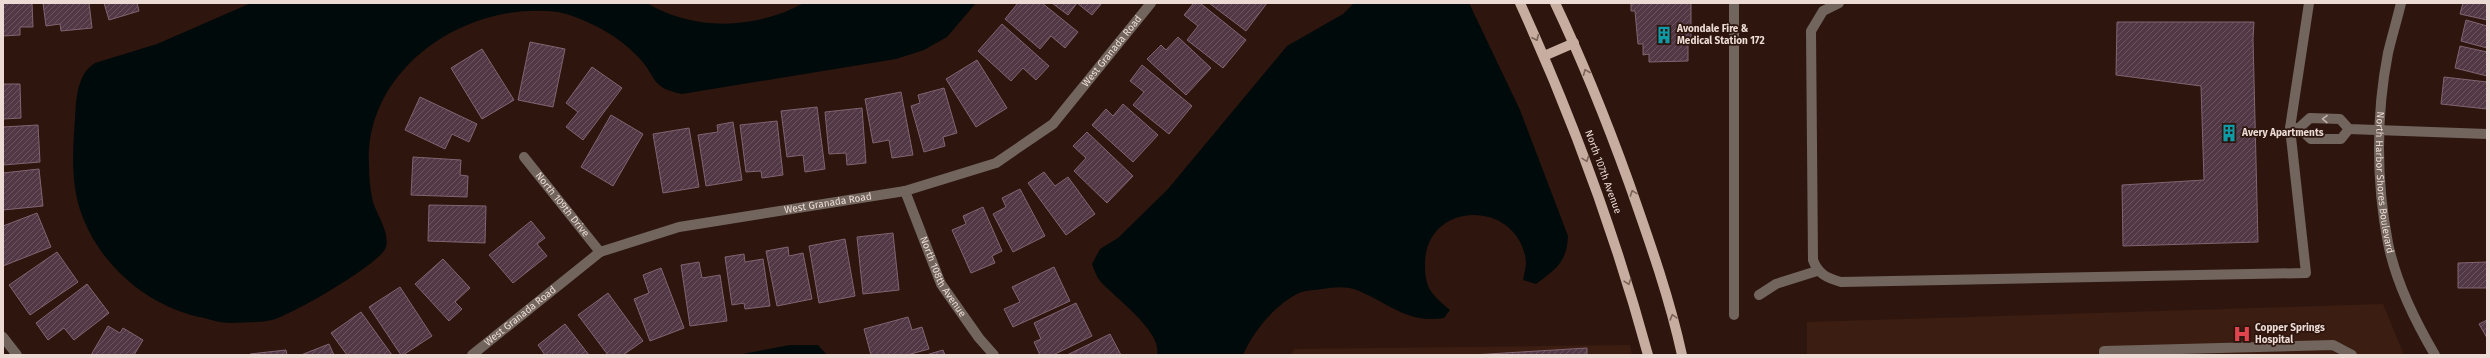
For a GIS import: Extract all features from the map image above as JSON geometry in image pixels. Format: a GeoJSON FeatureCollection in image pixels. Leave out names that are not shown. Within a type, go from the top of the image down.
{"type":"FeatureCollection","features":[{"type":"Feature","properties":{"kind":"main road","name":"North 107th Avenue"},"geometry":{"type":"LineString","coordinates":[[1520,3],[1544,56],[1579,141],[1608,220],[1632,293],[1648,355]]}},
{"type":"Feature","properties":{"kind":"main road","name":"North 107th Avenue"},"geometry":{"type":"LineString","coordinates":[[1555,3],[1574,43],[1649,239],[1674,321],[1682,355]]}},
{"type":"Feature","properties":{"kind":"main road"},"geometry":{"type":"LineString","coordinates":[[1544,56],[1574,43]]}},
{"type":"Feature","properties":{"kind":"street","name":"West Granada Road"},"geometry":{"type":"LineString","coordinates":[[472,355],[600,252],[679,227],[905,191],[996,163],[1053,124],[1151,3]]}},
{"type":"Feature","properties":{"kind":"street"},"geometry":{"type":"LineString","coordinates":[[1734,3],[1734,315]]}},
{"type":"Feature","properties":{"kind":"street"},"geometry":{"type":"LineString","coordinates":[[1839,3],[1823,11],[1811,31],[1813,260],[1817,271],[1830,279],[1841,282],[2306,273],[2295,128],[2309,3]]}},
{"type":"Feature","properties":{"kind":"street","name":"North Harbor Shores Boulevard"},"geometry":{"type":"LineString","coordinates":[[2401,3],[2388,53],[2380,130],[2382,197],[2389,245],[2409,305],[2434,355]]}},
{"type":"Feature","properties":{"kind":"street"},"geometry":{"type":"LineString","coordinates":[[2295,128],[2310,118],[2340,119],[2349,129],[2487,134]]}},
{"type":"Feature","properties":{"kind":"street"},"geometry":{"type":"LineString","coordinates":[[2295,128],[2311,139],[2341,139],[2349,129]]}},
{"type":"Feature","properties":{"kind":"street","name":"North 109th Drive"},"geometry":{"type":"LineString","coordinates":[[524,157],[600,252]]}},
{"type":"Feature","properties":{"kind":"street","name":"North 108th Avenue"},"geometry":{"type":"LineString","coordinates":[[905,191],[941,284],[979,338],[994,355]]}},
{"type":"Feature","properties":{"kind":"street"},"geometry":{"type":"LineString","coordinates":[[1759,295],[1776,284],[1817,271]]}},
{"type":"Feature","properties":{"kind":"street"},"geometry":{"type":"LineString","coordinates":[[3,337],[16,355]]}},
{"type":"Feature","properties":{"kind":"street"},"geometry":{"type":"LineString","coordinates":[[2104,355],[2104,351],[2333,345],[2352,355]]}},
{"type":"Feature","properties":{"kind":"shaded area"},"geometry":{"type":"Polygon","coordinates":[[[251,3],[647,3],[685,19],[705,23],[726,24],[766,18],[785,12],[804,3],[976,3],[947,37],[924,50],[896,59],[682,94],[659,85],[640,59],[613,36],[591,24],[569,15],[558,12],[523,11],[489,17],[456,30],[427,48],[402,71],[383,99],[372,130],[369,165],[370,188],[373,202],[385,230],[387,242],[381,255],[369,265],[334,288],[282,316],[262,322],[227,323],[183,312],[162,304],[125,278],[96,244],[78,203],[74,182],[73,161],[75,111],[81,80],[84,74],[95,63],[157,44],[251,3]]]}},
{"type":"Feature","properties":{"kind":"shaded area"},"geometry":{"type":"Polygon","coordinates":[[[1354,3],[1469,3],[1520,110],[1568,236],[1563,259],[1555,269],[1536,284],[1523,280],[1526,262],[1520,242],[1508,227],[1492,218],[1475,215],[1457,218],[1442,226],[1430,240],[1425,261],[1426,278],[1429,288],[1450,310],[1444,318],[1431,319],[1409,316],[1370,296],[1350,288],[1337,287],[1311,290],[1299,293],[1290,298],[1274,311],[1253,336],[1243,355],[1157,355],[1157,346],[1153,336],[1136,315],[1097,277],[1092,264],[1100,249],[1118,238],[1168,189],[1287,46],[1343,14],[1354,3]]]}},
{"type":"Feature","properties":{"kind":"shaded area"},"geometry":{"type":"Polygon","coordinates":[[[2383,304],[2404,355],[1807,355],[1807,322],[2383,304]]]}},
{"type":"Feature","properties":{"kind":"shaded area"},"geometry":{"type":"Polygon","coordinates":[[[790,345],[818,345],[827,355],[737,355],[790,345]]]}},
{"type":"Feature","properties":{"kind":"shaded area"},"geometry":{"type":"Polygon","coordinates":[[[1630,345],[1632,355],[1290,355],[1295,349],[1630,345]]]}},
{"type":"Feature","properties":{"kind":"building"},"geometry":{"type":"Polygon","coordinates":[[[3,3],[32,3],[33,27],[20,27],[20,35],[3,36],[3,3]]]}},
{"type":"Feature","properties":{"kind":"building"},"geometry":{"type":"Polygon","coordinates":[[[43,3],[89,3],[92,28],[61,31],[60,24],[46,26],[43,3]]]}},
{"type":"Feature","properties":{"kind":"building"},"geometry":{"type":"Polygon","coordinates":[[[104,3],[137,3],[139,11],[109,20],[104,3]]]}},
{"type":"Feature","properties":{"kind":"building"},"geometry":{"type":"Polygon","coordinates":[[[1018,3],[1042,3],[1078,32],[1065,48],[1051,36],[1040,49],[1005,19],[1018,3]]]}},
{"type":"Feature","properties":{"kind":"building"},"geometry":{"type":"Polygon","coordinates":[[[1052,3],[1077,3],[1068,15],[1052,3]]]}},
{"type":"Feature","properties":{"kind":"building"},"geometry":{"type":"Polygon","coordinates":[[[1077,3],[1102,3],[1092,15],[1077,3]]]}},
{"type":"Feature","properties":{"kind":"building"},"geometry":{"type":"Polygon","coordinates":[[[1194,3],[1200,3],[1246,40],[1223,68],[1187,40],[1198,26],[1184,15],[1194,3]]]}},
{"type":"Feature","properties":{"kind":"building"},"geometry":{"type":"Polygon","coordinates":[[[1209,3],[1267,3],[1246,31],[1209,3]]]}},
{"type":"Feature","properties":{"kind":"building","name":"Avondale Fire & Medical Station 172"},"geometry":{"type":"Polygon","coordinates":[[[1631,3],[1691,3],[1691,43],[1688,44],[1688,61],[1649,62],[1649,54],[1643,55],[1643,44],[1638,44],[1635,11],[1631,11],[1631,3]]]}},
{"type":"Feature","properties":{"kind":"building"},"geometry":{"type":"Polygon","coordinates":[[[2463,3],[2487,3],[2487,20],[2460,14],[2463,3]]]}},
{"type":"Feature","properties":{"kind":"building"},"geometry":{"type":"Polygon","coordinates":[[[2466,20],[2487,26],[2487,48],[2461,41],[2466,20]]]}},
{"type":"Feature","properties":{"kind":"building","name":"Avery Apartments"},"geometry":{"type":"Polygon","coordinates":[[[2117,22],[2254,22],[2253,39],[2258,242],[2123,246],[2122,185],[2204,180],[2201,86],[2116,75],[2117,22]]]}},
{"type":"Feature","properties":{"kind":"building"},"geometry":{"type":"Polygon","coordinates":[[[1002,24],[1049,66],[1036,80],[1023,68],[1011,81],[978,51],[1002,24]]]}},
{"type":"Feature","properties":{"kind":"building"},"geometry":{"type":"Polygon","coordinates":[[[1178,37],[1211,68],[1186,95],[1147,59],[1161,45],[1166,50],[1178,37]]]}},
{"type":"Feature","properties":{"kind":"building"},"geometry":{"type":"Polygon","coordinates":[[[530,42],[565,49],[553,107],[518,100],[530,42]]]}},
{"type":"Feature","properties":{"kind":"building"},"geometry":{"type":"Polygon","coordinates":[[[2460,46],[2487,52],[2487,76],[2455,68],[2460,46]]]}},
{"type":"Feature","properties":{"kind":"building"},"geometry":{"type":"Polygon","coordinates":[[[482,49],[514,100],[482,119],[451,68],[482,49]]]}},
{"type":"Feature","properties":{"kind":"building"},"geometry":{"type":"Polygon","coordinates":[[[977,60],[1007,108],[976,127],[946,79],[977,60]]]}},
{"type":"Feature","properties":{"kind":"building"},"geometry":{"type":"Polygon","coordinates":[[[1142,65],[1192,106],[1169,134],[1133,105],[1144,92],[1130,81],[1142,65]]]}},
{"type":"Feature","properties":{"kind":"building"},"geometry":{"type":"Polygon","coordinates":[[[592,67],[622,88],[583,140],[566,127],[578,112],[566,103],[592,67]]]}},
{"type":"Feature","properties":{"kind":"building"},"geometry":{"type":"Polygon","coordinates":[[[2444,77],[2487,82],[2487,109],[2441,104],[2444,77]]]}},
{"type":"Feature","properties":{"kind":"building"},"geometry":{"type":"Polygon","coordinates":[[[3,84],[20,84],[21,118],[3,119],[3,84]]]}},
{"type":"Feature","properties":{"kind":"building"},"geometry":{"type":"Polygon","coordinates":[[[944,88],[957,133],[943,137],[945,146],[924,152],[911,106],[920,103],[918,95],[944,88]]]}},
{"type":"Feature","properties":{"kind":"building"},"geometry":{"type":"Polygon","coordinates":[[[901,92],[913,155],[892,158],[889,140],[873,143],[865,99],[901,92]]]}},
{"type":"Feature","properties":{"kind":"building"},"geometry":{"type":"Polygon","coordinates":[[[420,97],[477,124],[469,142],[452,134],[445,149],[405,130],[420,97]]]}},
{"type":"Feature","properties":{"kind":"building"},"geometry":{"type":"Polygon","coordinates":[[[1123,104],[1158,135],[1133,162],[1092,125],[1106,109],[1113,116],[1123,104]]]}},
{"type":"Feature","properties":{"kind":"building"},"geometry":{"type":"Polygon","coordinates":[[[817,107],[825,169],[805,172],[803,155],[787,157],[781,111],[817,107]]]}},
{"type":"Feature","properties":{"kind":"building"},"geometry":{"type":"Polygon","coordinates":[[[862,108],[866,163],[847,165],[846,153],[829,154],[825,112],[862,108]]]}},
{"type":"Feature","properties":{"kind":"building"},"geometry":{"type":"Polygon","coordinates":[[[611,115],[643,134],[613,186],[581,167],[611,115]]]}},
{"type":"Feature","properties":{"kind":"building"},"geometry":{"type":"Polygon","coordinates":[[[777,121],[783,175],[762,178],[761,171],[746,172],[740,125],[777,121]]]}},
{"type":"Feature","properties":{"kind":"building"},"geometry":{"type":"Polygon","coordinates":[[[733,122],[742,180],[706,186],[698,135],[718,132],[717,125],[733,122]]]}},
{"type":"Feature","properties":{"kind":"building"},"geometry":{"type":"Polygon","coordinates":[[[38,125],[40,162],[3,165],[3,127],[38,125]]]}},
{"type":"Feature","properties":{"kind":"building"},"geometry":{"type":"Polygon","coordinates":[[[689,128],[699,187],[663,193],[653,134],[689,128]]]}},
{"type":"Feature","properties":{"kind":"building"},"geometry":{"type":"Polygon","coordinates":[[[1087,132],[1133,176],[1107,203],[1074,171],[1086,158],[1073,146],[1087,132]]]}},
{"type":"Feature","properties":{"kind":"building"},"geometry":{"type":"Polygon","coordinates":[[[413,157],[461,160],[460,175],[468,176],[467,197],[411,195],[413,157]]]}},
{"type":"Feature","properties":{"kind":"building"},"geometry":{"type":"Polygon","coordinates":[[[39,169],[43,206],[3,210],[3,173],[39,169]]]}},
{"type":"Feature","properties":{"kind":"building"},"geometry":{"type":"Polygon","coordinates":[[[1044,172],[1055,186],[1068,177],[1095,214],[1066,235],[1028,183],[1044,172]]]}},
{"type":"Feature","properties":{"kind":"building"},"geometry":{"type":"Polygon","coordinates":[[[1020,189],[1045,236],[1013,252],[993,214],[1006,207],[1002,198],[1020,189]]]}},
{"type":"Feature","properties":{"kind":"building"},"geometry":{"type":"Polygon","coordinates":[[[429,205],[486,206],[485,243],[428,241],[429,205]]]}},
{"type":"Feature","properties":{"kind":"building"},"geometry":{"type":"Polygon","coordinates":[[[983,207],[1002,251],[992,256],[995,263],[971,273],[952,230],[966,224],[963,216],[983,207]]]}},
{"type":"Feature","properties":{"kind":"building"},"geometry":{"type":"Polygon","coordinates":[[[37,213],[51,247],[3,266],[3,226],[37,213]]]}},
{"type":"Feature","properties":{"kind":"building"},"geometry":{"type":"Polygon","coordinates":[[[531,221],[545,238],[537,244],[547,256],[513,283],[489,255],[531,221]]]}},
{"type":"Feature","properties":{"kind":"building"},"geometry":{"type":"Polygon","coordinates":[[[893,233],[899,290],[863,294],[857,237],[893,233]]]}},
{"type":"Feature","properties":{"kind":"building"},"geometry":{"type":"Polygon","coordinates":[[[845,239],[855,296],[819,303],[809,246],[845,239]]]}},
{"type":"Feature","properties":{"kind":"building"},"geometry":{"type":"Polygon","coordinates":[[[788,247],[789,256],[803,253],[812,299],[777,306],[766,251],[788,247]]]}},
{"type":"Feature","properties":{"kind":"building"},"geometry":{"type":"Polygon","coordinates":[[[57,252],[78,282],[30,315],[9,285],[57,252]]]}},
{"type":"Feature","properties":{"kind":"building"},"geometry":{"type":"Polygon","coordinates":[[[744,254],[745,262],[763,259],[770,306],[745,309],[744,303],[732,305],[725,257],[744,254]]]}},
{"type":"Feature","properties":{"kind":"building"},"geometry":{"type":"Polygon","coordinates":[[[443,259],[470,288],[455,302],[462,309],[449,321],[415,284],[443,259]]]}},
{"type":"Feature","properties":{"kind":"building"},"geometry":{"type":"Polygon","coordinates":[[[699,262],[702,278],[720,275],[727,321],[690,326],[681,265],[699,262]]]}},
{"type":"Feature","properties":{"kind":"building"},"geometry":{"type":"Polygon","coordinates":[[[2487,262],[2487,288],[2458,288],[2458,263],[2487,262]]]}},
{"type":"Feature","properties":{"kind":"building"},"geometry":{"type":"Polygon","coordinates":[[[1054,267],[1070,301],[1013,327],[1004,309],[1020,302],[1012,287],[1054,267]]]}},
{"type":"Feature","properties":{"kind":"building"},"geometry":{"type":"Polygon","coordinates":[[[661,268],[684,328],[650,341],[634,299],[649,293],[643,275],[661,268]]]}},
{"type":"Feature","properties":{"kind":"building"},"geometry":{"type":"Polygon","coordinates":[[[87,284],[109,313],[74,340],[64,328],[48,340],[36,323],[87,284]]]}},
{"type":"Feature","properties":{"kind":"building"},"geometry":{"type":"Polygon","coordinates":[[[400,287],[432,336],[403,355],[401,355],[369,307],[400,287]]]}},
{"type":"Feature","properties":{"kind":"building"},"geometry":{"type":"Polygon","coordinates":[[[608,293],[643,341],[623,355],[608,355],[578,315],[608,293]]]}},
{"type":"Feature","properties":{"kind":"building"},"geometry":{"type":"Polygon","coordinates":[[[1076,303],[1092,336],[1053,355],[1040,355],[1034,342],[1041,339],[1034,323],[1076,303]]]}},
{"type":"Feature","properties":{"kind":"building"},"geometry":{"type":"Polygon","coordinates":[[[361,312],[392,355],[347,355],[331,333],[361,312]]]}},
{"type":"Feature","properties":{"kind":"building"},"geometry":{"type":"Polygon","coordinates":[[[908,317],[912,330],[922,327],[929,349],[907,355],[871,355],[864,329],[908,317]]]}},
{"type":"Feature","properties":{"kind":"building"},"geometry":{"type":"Polygon","coordinates":[[[2487,320],[2487,338],[2479,324],[2487,320]]]}},
{"type":"Feature","properties":{"kind":"building"},"geometry":{"type":"Polygon","coordinates":[[[565,324],[589,355],[545,355],[538,345],[565,324]]]}},
{"type":"Feature","properties":{"kind":"building"},"geometry":{"type":"Polygon","coordinates":[[[108,326],[120,333],[123,328],[143,340],[134,355],[91,355],[108,326]]]}},
{"type":"Feature","properties":{"kind":"building"},"geometry":{"type":"Polygon","coordinates":[[[1110,334],[1121,355],[1067,355],[1110,334]]]}},
{"type":"Feature","properties":{"kind":"building"},"geometry":{"type":"Polygon","coordinates":[[[329,344],[334,355],[301,355],[329,344]]]}},
{"type":"Feature","properties":{"kind":"building"},"geometry":{"type":"Polygon","coordinates":[[[1587,348],[1587,355],[1472,355],[1587,348]]]}},
{"type":"Feature","properties":{"kind":"building"},"geometry":{"type":"Polygon","coordinates":[[[286,350],[287,355],[250,355],[250,354],[286,350]]]}},
{"type":"Feature","properties":{"kind":"building"},"geometry":{"type":"Polygon","coordinates":[[[943,350],[945,355],[926,355],[943,350]]]}},
{"type":"Feature","properties":{"kind":"place","name":"Avondale Fire & Medical Station 172"},"geometry":{"type":"Point","coordinates":[1664,35]}},
{"type":"Feature","properties":{"kind":"place","name":"Avery Apartments"},"geometry":{"type":"Point","coordinates":[2229,133]}},
{"type":"Feature","properties":{"kind":"place","name":"Copper Springs Hospital"},"geometry":{"type":"Point","coordinates":[2242,334]}}]}
